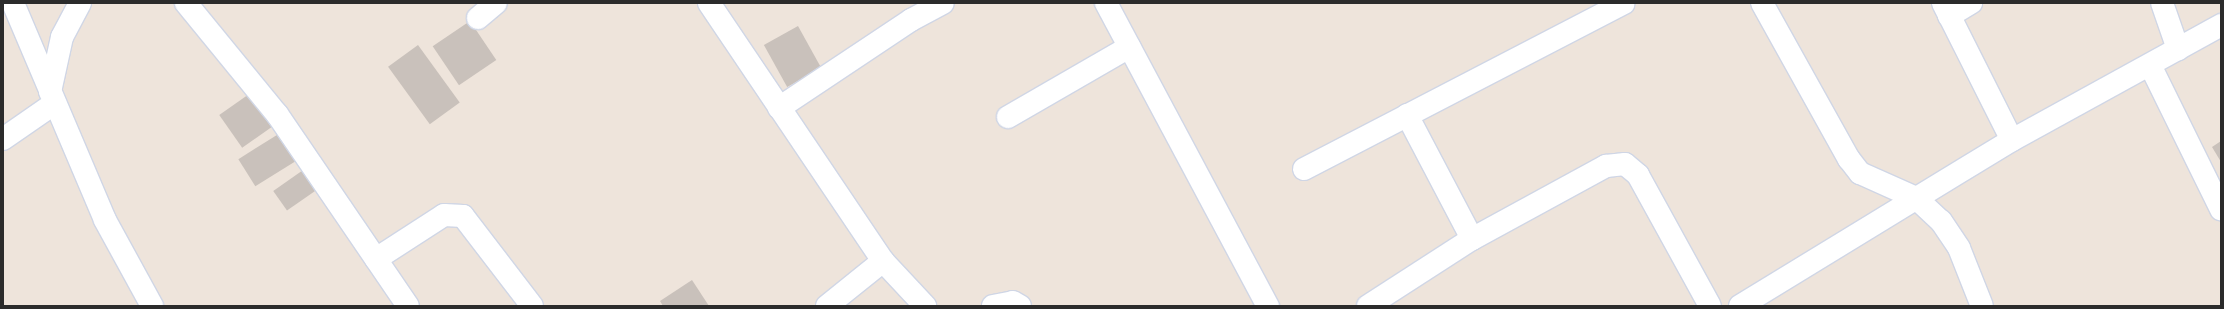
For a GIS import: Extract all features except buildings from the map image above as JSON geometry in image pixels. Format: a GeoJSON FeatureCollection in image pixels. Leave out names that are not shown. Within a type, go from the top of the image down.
{"type":"FeatureCollection","features":[{"type":"Feature","properties":{"kind":"street"},"geometry":{"type":"LineString","coordinates":[[13,3],[105,220],[152,306]]}},
{"type":"Feature","properties":{"kind":"street"},"geometry":{"type":"LineString","coordinates":[[3,139],[52,98],[62,37],[80,3]]}},
{"type":"Feature","properties":{"kind":"street"},"geometry":{"type":"LineString","coordinates":[[186,3],[278,114],[408,306]]}},
{"type":"Feature","properties":{"kind":"street"},"geometry":{"type":"LineString","coordinates":[[478,18],[496,3]]}},
{"type":"Feature","properties":{"kind":"street"},"geometry":{"type":"LineString","coordinates":[[709,3],[883,261],[925,306]]}},
{"type":"Feature","properties":{"kind":"street"},"geometry":{"type":"LineString","coordinates":[[779,108],[911,20],[944,3]]}},
{"type":"Feature","properties":{"kind":"street"},"geometry":{"type":"LineString","coordinates":[[1106,3],[1268,306]]}},
{"type":"Feature","properties":{"kind":"street"},"geometry":{"type":"LineString","coordinates":[[1304,169],[1624,3]]}},
{"type":"Feature","properties":{"kind":"street"},"geometry":{"type":"LineString","coordinates":[[1762,3],[1860,173],[1916,198],[1952,234],[1982,306]]}},
{"type":"Feature","properties":{"kind":"street"},"geometry":{"type":"LineString","coordinates":[[1971,3],[1946,9],[2012,140]]}},
{"type":"Feature","properties":{"kind":"street"},"geometry":{"type":"LineString","coordinates":[[2162,3],[2178,49]]}},
{"type":"Feature","properties":{"kind":"street"},"geometry":{"type":"LineString","coordinates":[[1743,305],[2012,140],[2221,25]]}},
{"type":"Feature","properties":{"kind":"street"},"geometry":{"type":"LineString","coordinates":[[1008,117],[1129,46]]}},
{"type":"Feature","properties":{"kind":"street"},"geometry":{"type":"LineString","coordinates":[[2150,65],[2221,209]]}},
{"type":"Feature","properties":{"kind":"street"},"geometry":{"type":"LineString","coordinates":[[1407,115],[1472,239]]}},
{"type":"Feature","properties":{"kind":"street"},"geometry":{"type":"LineString","coordinates":[[1368,306],[1472,239],[1606,166],[1625,164],[1638,175],[1710,306]]}},
{"type":"Feature","properties":{"kind":"street"},"geometry":{"type":"LineString","coordinates":[[376,259],[444,215],[463,216],[532,306]]}},
{"type":"Feature","properties":{"kind":"street"},"geometry":{"type":"LineString","coordinates":[[827,306],[883,261]]}},
{"type":"Feature","properties":{"kind":"street"},"geometry":{"type":"LineString","coordinates":[[993,306],[1013,302],[1020,306]]}}]}
